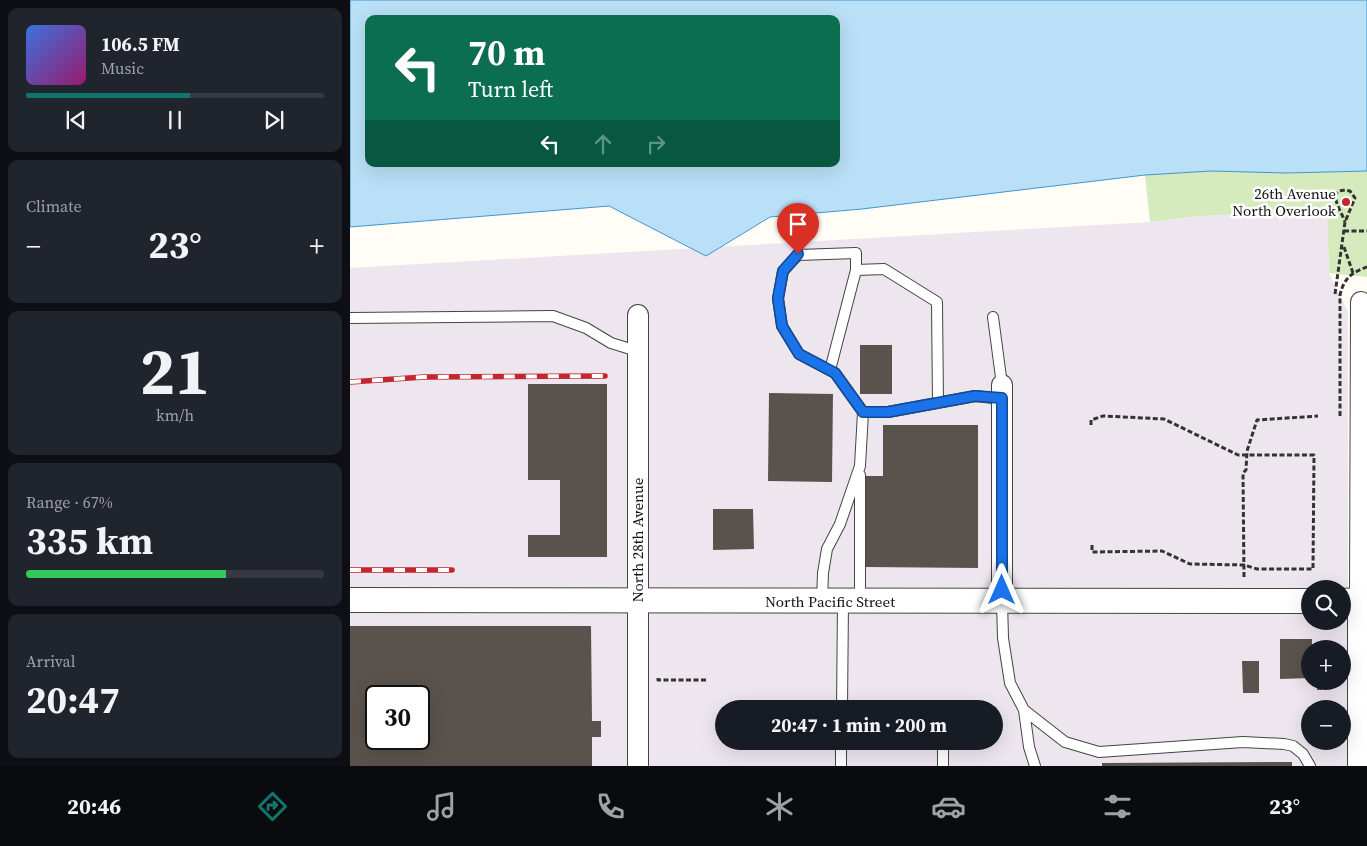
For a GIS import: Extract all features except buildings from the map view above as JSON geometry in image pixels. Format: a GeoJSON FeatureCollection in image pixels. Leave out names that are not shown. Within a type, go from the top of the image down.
{"type":"FeatureCollection","features":[{"type":"Feature","properties":{"kind":"street"},"geometry":{"type":"LineString","coordinates":[[1360,766],[1356,600],[1364,438],[1364,302]]}},
{"type":"Feature","properties":{"kind":"street","name":"North 28th Avenue"},"geometry":{"type":"LineString","coordinates":[[638,315],[638,766]]}},
{"type":"Feature","properties":{"kind":"street"},"geometry":{"type":"LineString","coordinates":[[1002,392],[1002,602]]}},
{"type":"Feature","properties":{"kind":"street","name":"North Pacific Street"},"geometry":{"type":"LineString","coordinates":[[350,600],[1301,601]]}},
{"type":"Feature","properties":{"kind":"lane"},"geometry":{"type":"LineString","coordinates":[[830,370],[856,270],[856,253],[798,254],[783,271],[778,298],[782,326],[799,354],[835,373],[863,412],[860,466],[842,601],[842,700]]}},
{"type":"Feature","properties":{"kind":"lane"},"geometry":{"type":"LineString","coordinates":[[856,270],[884,269],[937,302],[938,403]]}},
{"type":"Feature","properties":{"kind":"lane"},"geometry":{"type":"LineString","coordinates":[[350,318],[553,316],[586,328],[611,343],[638,351]]}},
{"type":"Feature","properties":{"kind":"lane"},"geometry":{"type":"LineString","coordinates":[[863,412],[888,412],[1002,392],[993,317]]}},
{"type":"Feature","properties":{"kind":"lane"},"geometry":{"type":"LineString","coordinates":[[842,601],[823,574],[827,549],[840,524],[860,466]]}},
{"type":"Feature","properties":{"kind":"lane"},"geometry":{"type":"LineString","coordinates":[[1002,602],[1003,638],[1010,684],[1024,710],[1029,746],[1035,766]]}},
{"type":"Feature","properties":{"kind":"lane"},"geometry":{"type":"LineString","coordinates":[[1024,710],[1065,742],[1099,752],[1243,742],[1284,744],[1293,746],[1302,754],[1310,766]]}},
{"type":"Feature","properties":{"kind":"lane"},"geometry":{"type":"LineString","coordinates":[[841,750],[841,766]]}},
{"type":"Feature","properties":{"kind":"lane"},"geometry":{"type":"LineString","coordinates":[[943,750],[943,766]]}},
{"type":"Feature","properties":{"kind":"path"},"geometry":{"type":"LineString","coordinates":[[1345,222],[1336,205],[1335,198],[1339,192],[1345,190],[1350,191],[1355,198],[1345,222],[1338,295],[1343,281],[1353,272],[1367,267]]}},
{"type":"Feature","properties":{"kind":"path"},"geometry":{"type":"LineString","coordinates":[[1344,231],[1367,231]]}},
{"type":"Feature","properties":{"kind":"path"},"geometry":{"type":"LineString","coordinates":[[1344,245],[1353,272]]}},
{"type":"Feature","properties":{"kind":"path"},"geometry":{"type":"LineString","coordinates":[[1091,425],[1091,420],[1103,416],[1164,419],[1238,455],[1314,455],[1314,569],[1258,569],[1244,565],[1190,564],[1162,550],[1092,552],[1092,543]]}},
{"type":"Feature","properties":{"kind":"path"},"geometry":{"type":"LineString","coordinates":[[1244,577],[1243,474],[1246,470],[1247,455],[1258,420],[1318,416]]}},
{"type":"Feature","properties":{"kind":"path"},"geometry":{"type":"LineString","coordinates":[[658,670],[658,680],[708,680]]}},
{"type":"Feature","properties":{"kind":"shaded area"},"geometry":{"type":"Polygon","coordinates":[[[1327,211],[1329,273],[1348,312],[1348,580],[1301,580],[1301,630],[1348,630],[1348,640],[1301,640],[1301,690],[1348,690],[1348,700],[1301,700],[1301,750],[1348,750],[1348,766],[350,766],[350,268],[1150,222],[1200,216],[1327,211]]]}},
{"type":"Feature","properties":{"kind":"green space"},"geometry":{"type":"Polygon","coordinates":[[[1211,171],[1286,173],[1367,171],[1367,277],[1329,273],[1327,211],[1200,216],[1150,222],[1145,175],[1211,171]]]}},
{"type":"Feature","properties":{"kind":"water"},"geometry":{"type":"Polygon","coordinates":[[[350,0],[1367,0],[1367,171],[1286,173],[1211,171],[1145,175],[862,209],[770,217],[706,256],[609,206],[350,227],[350,0]]]}},
{"type":"Feature","properties":{"kind":"railway"},"geometry":{"type":"LineString","coordinates":[[350,382],[424,377],[605,376]]}},
{"type":"Feature","properties":{"kind":"railway"},"geometry":{"type":"LineString","coordinates":[[350,570],[452,570]]}},
{"type":"Feature","properties":{"kind":"place","name":"26th Avenue North Overlook"},"geometry":{"type":"Point","coordinates":[1346,202]}},
{"type":"Feature","properties":{"kind":"route"},"geometry":{"type":"LineString","coordinates":[[798,254],[783,271],[778,298],[782,326],[799,354],[835,373],[863,412],[888,412],[975,396],[1002,398],[1002,590]]}}]}
